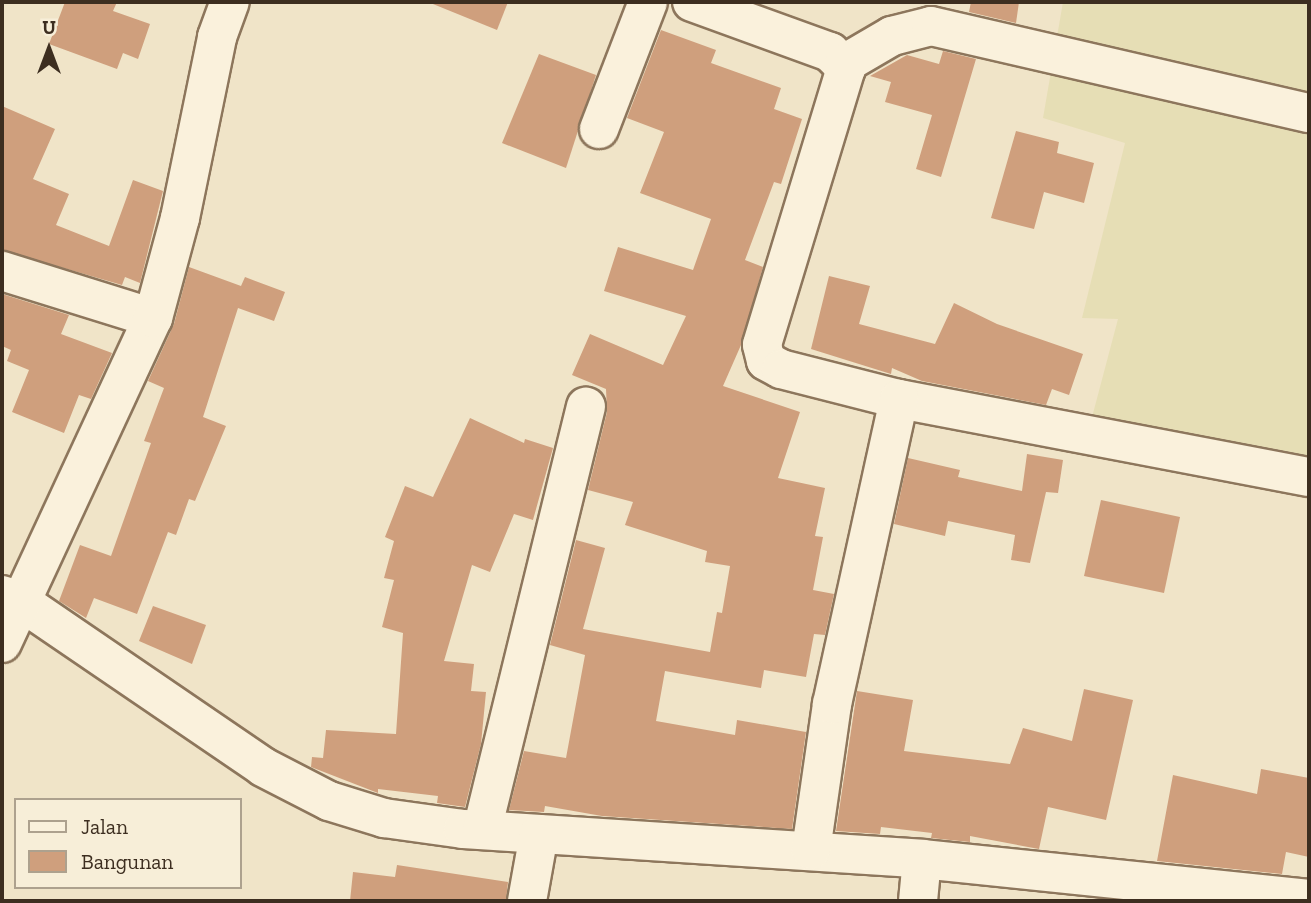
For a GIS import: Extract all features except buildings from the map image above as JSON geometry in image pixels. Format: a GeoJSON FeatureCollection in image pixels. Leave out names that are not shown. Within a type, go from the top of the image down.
{"type":"FeatureCollection","features":[{"type":"Feature","properties":{"kind":"street"},"geometry":{"type":"LineString","coordinates":[[2,643],[11,598],[153,318],[180,218],[218,37],[230,2]]}},
{"type":"Feature","properties":{"kind":"street"},"geometry":{"type":"LineString","coordinates":[[599,129],[648,2]]}},
{"type":"Feature","properties":{"kind":"street"},"geometry":{"type":"LineString","coordinates":[[692,2],[830,52],[844,64],[846,75],[762,352],[766,360],[781,369],[899,399],[1309,477]]}},
{"type":"Feature","properties":{"kind":"street"},"geometry":{"type":"LineString","coordinates":[[844,64],[892,36],[931,26],[1309,113]]}},
{"type":"Feature","properties":{"kind":"street"},"geometry":{"type":"LineString","coordinates":[[2,271],[153,318]]}},
{"type":"Feature","properties":{"kind":"street"},"geometry":{"type":"LineString","coordinates":[[811,850],[832,704],[899,399]]}},
{"type":"Feature","properties":{"kind":"street"},"geometry":{"type":"LineString","coordinates":[[482,830],[586,407]]}},
{"type":"Feature","properties":{"kind":"street"},"geometry":{"type":"LineString","coordinates":[[11,598],[263,767],[328,801],[384,818],[482,830],[922,859],[1309,899]]}},
{"type":"Feature","properties":{"kind":"street"},"geometry":{"type":"LineString","coordinates":[[527,901],[539,834]]}},
{"type":"Feature","properties":{"kind":"street"},"geometry":{"type":"LineString","coordinates":[[919,901],[922,859]]}},
{"type":"Feature","properties":{"kind":"shaded area"},"geometry":{"type":"Polygon","coordinates":[[[1063,2],[1309,2],[1309,458],[1091,421],[1118,319],[1082,318],[1125,143],[1043,118],[1063,2]]]}}]}
